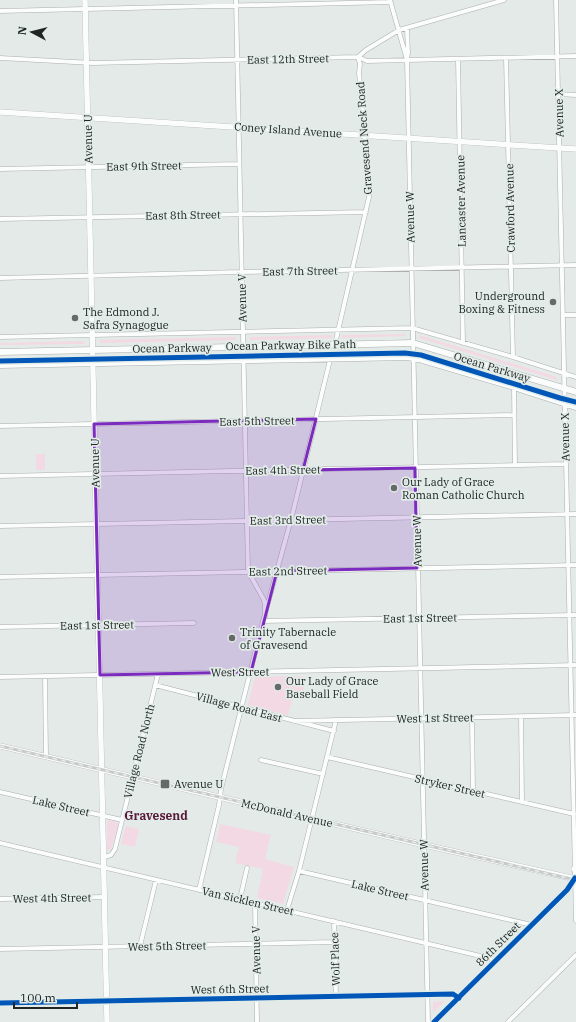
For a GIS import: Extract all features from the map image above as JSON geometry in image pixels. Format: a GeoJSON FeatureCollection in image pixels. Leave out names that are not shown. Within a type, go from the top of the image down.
{"type":"FeatureCollection","features":[{"type":"Feature","properties":{"kind":"main road","name":"Avenue U"},"geometry":{"type":"LineString","coordinates":[[85,0],[107,1022]]}},
{"type":"Feature","properties":{"kind":"main road","name":"Coney Island Avenue"},"geometry":{"type":"LineString","coordinates":[[0,112],[576,149]]}},
{"type":"Feature","properties":{"kind":"main road","name":"Ocean Parkway"},"geometry":{"type":"LineString","coordinates":[[0,352],[413,343],[576,392]]}},
{"type":"Feature","properties":{"kind":"main road","name":"McDonald Avenue"},"geometry":{"type":"LineString","coordinates":[[0,746],[423,845],[576,878]]}},
{"type":"Feature","properties":{"kind":"main road","name":"86th Street"},"geometry":{"type":"LineString","coordinates":[[434,1022],[567,890],[576,878]]}},
{"type":"Feature","properties":{"kind":"street","name":"Avenue V"},"geometry":{"type":"LineString","coordinates":[[236,0],[248,572],[264,600],[264,619]]}},
{"type":"Feature","properties":{"kind":"street"},"geometry":{"type":"LineString","coordinates":[[358,57],[366,50],[399,30],[504,0]]}},
{"type":"Feature","properties":{"kind":"street","name":"Avenue X"},"geometry":{"type":"LineString","coordinates":[[556,0],[570,665],[574,715],[576,921]]}},
{"type":"Feature","properties":{"kind":"street"},"geometry":{"type":"LineString","coordinates":[[0,11],[391,1],[399,30]]}},
{"type":"Feature","properties":{"kind":"street","name":"Avenue W"},"geometry":{"type":"LineString","coordinates":[[407,28],[420,719],[428,1022]]}},
{"type":"Feature","properties":{"kind":"street","name":"Avenue W"},"geometry":{"type":"LineString","coordinates":[[399,30],[407,60]]}},
{"type":"Feature","properties":{"kind":"street","name":"East 12th Street"},"geometry":{"type":"LineString","coordinates":[[0,58],[86,63],[358,57],[367,61],[576,56]]}},
{"type":"Feature","properties":{"kind":"street","name":"Gravesend Neck Road"},"geometry":{"type":"LineString","coordinates":[[335,344],[369,197],[359,73],[360,67],[358,57]]}},
{"type":"Feature","properties":{"kind":"street","name":"Crawford Avenue"},"geometry":{"type":"LineString","coordinates":[[506,58],[513,357]]}},
{"type":"Feature","properties":{"kind":"street","name":"Lancaster Avenue"},"geometry":{"type":"LineString","coordinates":[[458,59],[463,343]]}},
{"type":"Feature","properties":{"kind":"street"},"geometry":{"type":"LineString","coordinates":[[558,94],[576,95]]}},
{"type":"Feature","properties":{"kind":"street","name":"East 9th Street"},"geometry":{"type":"LineString","coordinates":[[0,169],[239,164]]}},
{"type":"Feature","properties":{"kind":"street","name":"East 8th Street"},"geometry":{"type":"LineString","coordinates":[[0,219],[366,212]]}},
{"type":"Feature","properties":{"kind":"street","name":"East 7th Street"},"geometry":{"type":"LineString","coordinates":[[0,278],[576,265]]}},
{"type":"Feature","properties":{"kind":"street"},"geometry":{"type":"LineString","coordinates":[[563,316],[576,315]]}},
{"type":"Feature","properties":{"kind":"street","name":"Ocean Parkway"},"geometry":{"type":"LineString","coordinates":[[0,337],[412,328],[576,377]]}},
{"type":"Feature","properties":{"kind":"street","name":"Ocean Parkway"},"geometry":{"type":"LineString","coordinates":[[0,366],[407,358],[514,388],[576,408]]}},
{"type":"Feature","properties":{"kind":"street"},"geometry":{"type":"LineString","coordinates":[[199,890],[221,789],[250,672],[291,520],[330,360]]}},
{"type":"Feature","properties":{"kind":"street"},"geometry":{"type":"LineString","coordinates":[[514,388],[515,465]]}},
{"type":"Feature","properties":{"kind":"street","name":"East 5th Street"},"geometry":{"type":"LineString","coordinates":[[0,426],[514,415]]}},
{"type":"Feature","properties":{"kind":"street","name":"East 4th Street"},"geometry":{"type":"LineString","coordinates":[[0,476],[566,464]]}},
{"type":"Feature","properties":{"kind":"street","name":"East 3rd Street"},"geometry":{"type":"LineString","coordinates":[[0,526],[576,514]]}},
{"type":"Feature","properties":{"kind":"street","name":"East 2nd Street"},"geometry":{"type":"LineString","coordinates":[[0,577],[576,565]]}},
{"type":"Feature","properties":{"kind":"street","name":"East 1st Street"},"geometry":{"type":"LineString","coordinates":[[264,619],[576,615]]}},
{"type":"Feature","properties":{"kind":"street","name":"East 1st Street"},"geometry":{"type":"LineString","coordinates":[[0,627],[194,623]]}},
{"type":"Feature","properties":{"kind":"street","name":"West Street"},"geometry":{"type":"LineString","coordinates":[[0,677],[576,665]]}},
{"type":"Feature","properties":{"kind":"street"},"geometry":{"type":"LineString","coordinates":[[155,685],[158,674]]}},
{"type":"Feature","properties":{"kind":"street"},"geometry":{"type":"LineString","coordinates":[[45,676],[46,757]]}},
{"type":"Feature","properties":{"kind":"street","name":"Village Road East"},"geometry":{"type":"LineString","coordinates":[[155,685],[334,731]]}},
{"type":"Feature","properties":{"kind":"street","name":"Village Road North"},"geometry":{"type":"LineString","coordinates":[[104,857],[111,855],[115,849],[155,685]]}},
{"type":"Feature","properties":{"kind":"street","name":"West 1st Street"},"geometry":{"type":"LineString","coordinates":[[294,721],[574,715]]}},
{"type":"Feature","properties":{"kind":"street"},"geometry":{"type":"LineString","coordinates":[[521,716],[522,802]]}},
{"type":"Feature","properties":{"kind":"street"},"geometry":{"type":"LineString","coordinates":[[472,717],[473,791]]}},
{"type":"Feature","properties":{"kind":"street"},"geometry":{"type":"LineString","coordinates":[[287,910],[299,871],[336,720]]}},
{"type":"Feature","properties":{"kind":"street","name":"Stryker Street"},"geometry":{"type":"LineString","coordinates":[[327,757],[575,814]]}},
{"type":"Feature","properties":{"kind":"street"},"geometry":{"type":"LineString","coordinates":[[261,760],[323,774]]}},
{"type":"Feature","properties":{"kind":"street","name":"Lake Street"},"geometry":{"type":"LineString","coordinates":[[0,792],[122,820]]}},
{"type":"Feature","properties":{"kind":"street","name":"Van Sicklen Street"},"geometry":{"type":"LineString","coordinates":[[0,844],[496,960]]}},
{"type":"Feature","properties":{"kind":"street"},"geometry":{"type":"LineString","coordinates":[[240,899],[247,868]]}},
{"type":"Feature","properties":{"kind":"street","name":"Lake Street"},"geometry":{"type":"LineString","coordinates":[[299,871],[532,925]]}},
{"type":"Feature","properties":{"kind":"street"},"geometry":{"type":"LineString","coordinates":[[140,946],[156,880]]}},
{"type":"Feature","properties":{"kind":"street","name":"West 4th Street"},"geometry":{"type":"LineString","coordinates":[[0,899],[104,897]]}},
{"type":"Feature","properties":{"kind":"street","name":"Avenue V"},"geometry":{"type":"LineString","coordinates":[[255,903],[257,1022]]}},
{"type":"Feature","properties":{"kind":"street","name":"Wolf Place"},"geometry":{"type":"LineString","coordinates":[[334,921],[336,996]]}},
{"type":"Feature","properties":{"kind":"street","name":"West 5th Street"},"geometry":{"type":"LineString","coordinates":[[0,950],[335,942]]}},
{"type":"Feature","properties":{"kind":"street"},"geometry":{"type":"LineString","coordinates":[[508,1022],[576,956]]}},
{"type":"Feature","properties":{"kind":"street","name":"West 6th Street"},"geometry":{"type":"LineString","coordinates":[[0,1004],[452,994],[459,998]]}},
{"type":"Feature","properties":{"kind":"highlighted area"},"geometry":{"type":"Polygon","coordinates":[[[316,419],[303,470],[415,468],[417,568],[277,571],[251,672],[100,675],[94,424],[316,419]]]}},
{"type":"Feature","properties":{"kind":"shaded area"},"geometry":{"type":"Polygon","coordinates":[[[405,334],[405,336],[342,338],[342,335],[405,334]]]}},
{"type":"Feature","properties":{"kind":"shaded area"},"geometry":{"type":"Polygon","coordinates":[[[332,335],[332,338],[250,340],[250,337],[332,335]]]}},
{"type":"Feature","properties":{"kind":"shaded area"},"geometry":{"type":"Polygon","coordinates":[[[419,335],[557,377],[557,380],[419,338],[419,335]]]}},
{"type":"Feature","properties":{"kind":"shaded area"},"geometry":{"type":"Polygon","coordinates":[[[236,337],[236,340],[100,343],[100,340],[236,337]]]}},
{"type":"Feature","properties":{"kind":"shaded area"},"geometry":{"type":"Polygon","coordinates":[[[84,341],[85,344],[0,345],[0,343],[84,341]]]}},
{"type":"Feature","properties":{"kind":"shaded area"},"geometry":{"type":"Polygon","coordinates":[[[405,350],[405,352],[250,355],[250,353],[405,350]]]}},
{"type":"Feature","properties":{"kind":"shaded area"},"geometry":{"type":"Polygon","coordinates":[[[421,352],[558,394],[557,396],[420,354],[421,352]]]}},
{"type":"Feature","properties":{"kind":"shaded area"},"geometry":{"type":"Polygon","coordinates":[[[236,353],[236,355],[100,358],[100,356],[236,353]]]}},
{"type":"Feature","properties":{"kind":"shaded area"},"geometry":{"type":"Polygon","coordinates":[[[85,357],[85,359],[0,360],[0,358],[85,357]]]}},
{"type":"Feature","properties":{"kind":"shaded area"},"geometry":{"type":"Polygon","coordinates":[[[36,454],[45,454],[45,470],[36,470],[36,454]]]}},
{"type":"Feature","properties":{"kind":"shaded area","name":"Our Lady of Grace Baseball Field"},"geometry":{"type":"Polygon","coordinates":[[[302,676],[304,678],[304,696],[293,696],[288,715],[248,705],[255,677],[302,676]]]}},
{"type":"Feature","properties":{"kind":"shaded area"},"geometry":{"type":"Polygon","coordinates":[[[109,820],[117,822],[118,825],[112,847],[107,851],[107,822],[109,820]]]}},
{"type":"Feature","properties":{"kind":"shaded area"},"geometry":{"type":"Polygon","coordinates":[[[220,824],[271,835],[265,859],[294,867],[283,904],[257,898],[263,869],[235,863],[239,847],[216,842],[220,824]]]}},
{"type":"Feature","properties":{"kind":"shaded area"},"geometry":{"type":"Polygon","coordinates":[[[126,826],[139,829],[135,847],[121,844],[126,826]]]}},
{"type":"Feature","properties":{"kind":"shaded area"},"geometry":{"type":"Polygon","coordinates":[[[433,1002],[444,1002],[433,1011],[433,1002]]]}},
{"type":"Feature","properties":{"kind":"railway"},"geometry":{"type":"LineString","coordinates":[[0,746],[576,880]]}},
{"type":"Feature","properties":{"kind":"cycle path","name":"Ocean Parkway Bike Path"},"geometry":{"type":"LineString","coordinates":[[0,361],[405,353],[421,355],[576,402]]}},
{"type":"Feature","properties":{"kind":"cycle path"},"geometry":{"type":"LineString","coordinates":[[434,1022],[567,890],[575,878]]}},
{"type":"Feature","properties":{"kind":"cycle path"},"geometry":{"type":"LineString","coordinates":[[0,1003],[453,994],[459,998]]}},
{"type":"Feature","properties":{"kind":"place","name":"Underground Boxing & Fitness"},"geometry":{"type":"Point","coordinates":[553,302]}},
{"type":"Feature","properties":{"kind":"place","name":"The Edmond J. Safra Synagogue"},"geometry":{"type":"Point","coordinates":[75,318]}},
{"type":"Feature","properties":{"kind":"place","name":"Our Lady of Grace Roman Catholic Church"},"geometry":{"type":"Point","coordinates":[394,488]}},
{"type":"Feature","properties":{"kind":"place","name":"Trinity Tabernacle of Gravesend"},"geometry":{"type":"Point","coordinates":[232,638]}},
{"type":"Feature","properties":{"kind":"place","name":"Our Lady of Grace Baseball Field"},"geometry":{"type":"Point","coordinates":[278,687]}},
{"type":"Feature","properties":{"kind":"place","name":"Avenue U"},"geometry":{"type":"Point","coordinates":[165,784]}},
{"type":"Feature","properties":{"kind":"district","name":"Gravesend"},"geometry":{"type":"Point","coordinates":[156,815]}}]}
